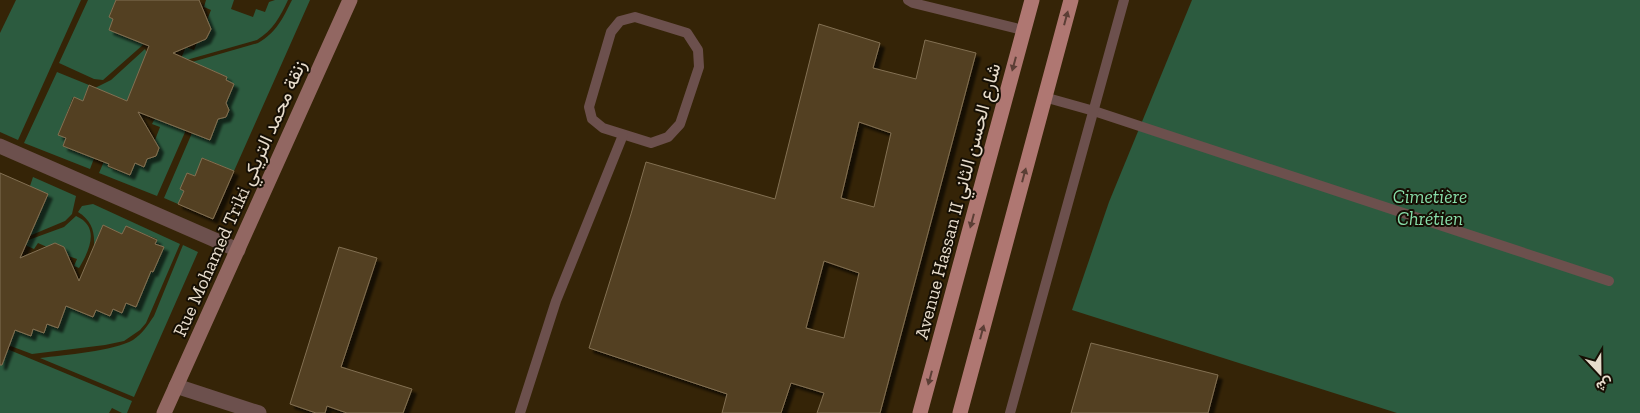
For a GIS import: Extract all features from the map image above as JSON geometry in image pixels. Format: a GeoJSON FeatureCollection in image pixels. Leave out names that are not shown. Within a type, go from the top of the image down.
{"type":"FeatureCollection","features":[{"type":"Feature","properties":{"kind":"main road","name":"Avenue Hassan II شارع الحسن الثاني"},"geometry":{"type":"LineString","coordinates":[[920,413],[1032,0]]}},
{"type":"Feature","properties":{"kind":"main road"},"geometry":{"type":"LineString","coordinates":[[960,413],[1071,0]]}},
{"type":"Feature","properties":{"kind":"street","name":"Rue Mohamed Triki زنقة محمد التريكي"},"geometry":{"type":"LineString","coordinates":[[164,413],[350,0]]}},
{"type":"Feature","properties":{"kind":"street"},"geometry":{"type":"LineString","coordinates":[[0,146],[238,250]]}},
{"type":"Feature","properties":{"kind":"street"},"geometry":{"type":"LineString","coordinates":[[176,386],[259,413]]}},
{"type":"Feature","properties":{"kind":"lane"},"geometry":{"type":"LineString","coordinates":[[908,0],[1023,30]]}},
{"type":"Feature","properties":{"kind":"lane"},"geometry":{"type":"LineString","coordinates":[[1010,413],[1124,0]]}},
{"type":"Feature","properties":{"kind":"lane"},"geometry":{"type":"LineString","coordinates":[[635,17],[687,33],[698,50],[699,67],[680,124],[668,137],[652,143],[622,135],[603,128],[592,119],[589,107],[611,32],[620,21],[635,17]]}},
{"type":"Feature","properties":{"kind":"lane"},"geometry":{"type":"LineString","coordinates":[[1044,97],[1094,110],[1609,281]]}},
{"type":"Feature","properties":{"kind":"lane"},"geometry":{"type":"LineString","coordinates":[[520,413],[556,301],[622,135]]}},
{"type":"Feature","properties":{"kind":"green space"},"geometry":{"type":"Polygon","coordinates":[[[16,0],[81,0],[18,140],[0,132],[0,33],[16,0]]]}},
{"type":"Feature","properties":{"kind":"green space"},"geometry":{"type":"Polygon","coordinates":[[[88,0],[116,0],[109,17],[113,19],[110,30],[135,41],[153,36],[103,80],[94,79],[59,63],[88,0]]]}},
{"type":"Feature","properties":{"kind":"green space"},"geometry":{"type":"Polygon","coordinates":[[[206,0],[234,0],[231,9],[253,17],[256,9],[265,12],[269,2],[288,0],[276,23],[257,40],[183,61],[182,56],[186,47],[194,50],[197,43],[207,39],[211,29],[207,20],[211,10],[204,7],[206,0]]]}},
{"type":"Feature","properties":{"kind":"green space"},"geometry":{"type":"Polygon","coordinates":[[[292,0],[310,0],[234,171],[203,158],[196,176],[187,173],[181,189],[184,191],[178,204],[164,198],[192,133],[206,127],[214,130],[218,119],[226,117],[229,110],[226,103],[234,84],[226,80],[227,77],[205,67],[185,64],[258,43],[274,30],[292,0]]]}},
{"type":"Feature","properties":{"kind":"green space","name":"Cimetière Chrétien"},"geometry":{"type":"Polygon","coordinates":[[[1192,0],[1640,0],[1640,413],[1397,413],[1072,310],[1109,202],[1192,0]]]}},
{"type":"Feature","properties":{"kind":"green space"},"geometry":{"type":"Polygon","coordinates":[[[145,49],[147,53],[127,101],[95,88],[111,80],[145,49]]]}},
{"type":"Feature","properties":{"kind":"green space"},"geometry":{"type":"Polygon","coordinates":[[[57,72],[89,85],[83,101],[73,97],[59,134],[66,138],[63,146],[85,155],[98,148],[90,169],[24,143],[57,72]]]}},
{"type":"Feature","properties":{"kind":"green space"},"geometry":{"type":"Polygon","coordinates":[[[157,114],[186,130],[157,196],[99,173],[108,152],[113,154],[108,167],[130,175],[135,163],[144,167],[147,159],[156,156],[159,148],[155,140],[160,127],[152,124],[157,114]]]}},
{"type":"Feature","properties":{"kind":"green space"},"geometry":{"type":"Polygon","coordinates":[[[33,177],[76,196],[72,214],[65,221],[22,239],[35,224],[48,195],[30,186],[33,177]]]}},
{"type":"Feature","properties":{"kind":"green space"},"geometry":{"type":"Polygon","coordinates":[[[93,204],[180,244],[146,323],[140,330],[124,341],[105,345],[32,354],[0,342],[0,328],[13,336],[15,330],[31,335],[33,329],[44,333],[47,324],[58,328],[63,315],[61,295],[84,308],[82,313],[93,317],[96,310],[110,316],[113,309],[122,313],[126,303],[136,307],[141,295],[134,292],[144,268],[153,272],[164,247],[155,244],[157,239],[126,227],[122,234],[103,225],[94,246],[94,235],[91,226],[78,212],[82,206],[93,204]]]}},
{"type":"Feature","properties":{"kind":"green space"},"geometry":{"type":"Polygon","coordinates":[[[76,216],[84,221],[91,233],[89,247],[79,268],[74,266],[77,259],[68,256],[64,247],[55,243],[47,247],[38,243],[34,249],[23,242],[64,227],[76,216]]]}},
{"type":"Feature","properties":{"kind":"green space"},"geometry":{"type":"Polygon","coordinates":[[[183,245],[198,252],[134,397],[40,358],[102,350],[125,344],[136,338],[154,316],[183,245]]]}},
{"type":"Feature","properties":{"kind":"green space"},"geometry":{"type":"Polygon","coordinates":[[[0,346],[132,401],[127,413],[122,413],[112,408],[109,413],[0,413],[0,346]]]}},
{"type":"Feature","properties":{"kind":"building"},"geometry":{"type":"Polygon","coordinates":[[[116,0],[199,0],[211,29],[206,39],[173,53],[227,77],[226,80],[234,84],[226,103],[229,110],[226,117],[218,119],[210,140],[138,112],[159,148],[156,156],[147,159],[144,167],[135,163],[130,175],[108,166],[109,164],[63,146],[66,138],[58,135],[74,97],[83,101],[89,85],[127,101],[149,46],[109,30],[113,19],[109,17],[116,0]]]}},
{"type":"Feature","properties":{"kind":"building"},"geometry":{"type":"Polygon","coordinates":[[[819,24],[880,43],[873,68],[916,79],[925,40],[976,53],[880,413],[817,413],[824,393],[791,383],[781,413],[722,413],[727,394],[589,348],[646,162],[775,199],[819,24]],[[859,122],[841,198],[874,207],[891,133],[859,122]],[[824,261],[806,328],[844,338],[859,273],[824,261]]]}},
{"type":"Feature","properties":{"kind":"building"},"geometry":{"type":"Polygon","coordinates":[[[202,158],[234,171],[213,219],[178,204],[184,191],[180,189],[187,173],[195,176],[202,158]]]}},
{"type":"Feature","properties":{"kind":"building"},"geometry":{"type":"Polygon","coordinates":[[[0,173],[48,194],[20,258],[55,243],[64,247],[79,281],[103,225],[122,234],[126,226],[157,240],[155,244],[164,247],[153,272],[151,271],[136,307],[126,303],[122,313],[113,309],[110,316],[96,310],[93,317],[66,306],[58,328],[47,324],[44,333],[33,329],[31,336],[15,330],[2,365],[0,365],[0,173]]]}},
{"type":"Feature","properties":{"kind":"building"},"geometry":{"type":"Polygon","coordinates":[[[339,247],[377,258],[341,367],[412,389],[403,413],[347,413],[327,406],[325,413],[316,413],[290,404],[339,247]]]}},
{"type":"Feature","properties":{"kind":"building"},"geometry":{"type":"Polygon","coordinates":[[[1091,343],[1218,375],[1208,413],[1071,413],[1091,343]]]}}]}
